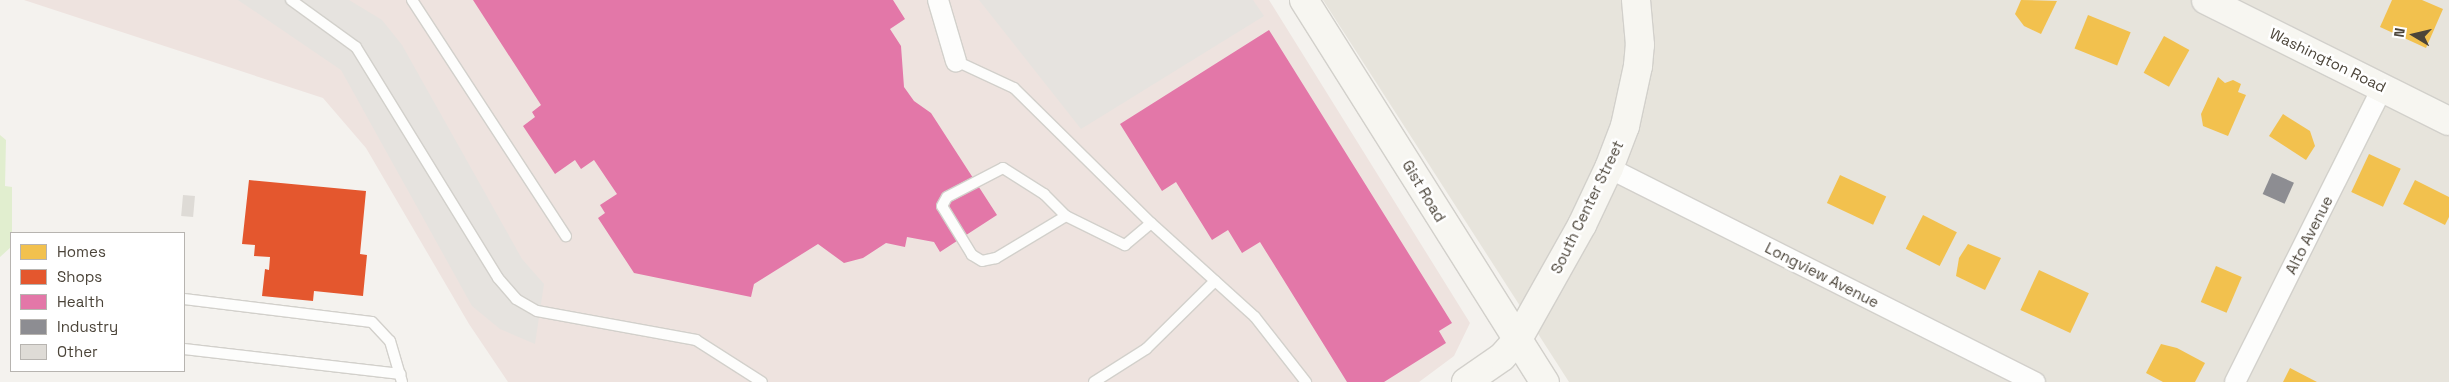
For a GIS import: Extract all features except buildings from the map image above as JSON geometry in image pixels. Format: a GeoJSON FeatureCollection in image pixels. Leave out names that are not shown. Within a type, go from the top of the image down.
{"type":"FeatureCollection","features":[{"type":"Feature","properties":{"kind":"street"},"geometry":{"type":"LineString","coordinates":[[938,0],[956,61]]}},
{"type":"Feature","properties":{"kind":"street","name":"Gist Road"},"geometry":{"type":"LineString","coordinates":[[1304,0],[1545,382]]}},
{"type":"Feature","properties":{"kind":"street","name":"South Center Street"},"geometry":{"type":"LineString","coordinates":[[1466,382],[1502,357],[1518,339],[1582,225],[1609,168],[1625,126],[1638,66],[1640,45],[1636,0]]}},
{"type":"Feature","properties":{"kind":"street","name":"Washington Road"},"geometry":{"type":"LineString","coordinates":[[2206,0],[2449,121]]}},
{"type":"Feature","properties":{"kind":"street","name":"Alto Avenue"},"geometry":{"type":"LineString","coordinates":[[2235,382],[2383,87]]}},
{"type":"Feature","properties":{"kind":"street","name":"Longview Avenue"},"geometry":{"type":"LineString","coordinates":[[1609,168],[2035,382]]}},
{"type":"Feature","properties":{"kind":"lane"},"geometry":{"type":"LineString","coordinates":[[291,0],[356,47],[498,278],[516,299],[537,311],[696,340],[762,382]]}},
{"type":"Feature","properties":{"kind":"lane"},"geometry":{"type":"LineString","coordinates":[[412,0],[566,236]]}},
{"type":"Feature","properties":{"kind":"lane"},"geometry":{"type":"LineString","coordinates":[[956,61],[1014,88],[1151,223],[1270,333],[1306,382]]}},
{"type":"Feature","properties":{"kind":"lane"},"geometry":{"type":"LineString","coordinates":[[1066,216],[996,258],[982,261],[972,255],[957,234],[942,206],[947,197],[1003,168],[1044,194],[1066,216],[1125,245],[1151,223]]}},
{"type":"Feature","properties":{"kind":"lane"},"geometry":{"type":"LineString","coordinates":[[1094,382],[1146,349],[1215,281]]}},
{"type":"Feature","properties":{"kind":"lane"},"geometry":{"type":"LineString","coordinates":[[185,300],[372,322],[390,341],[401,378],[185,349]]}},
{"type":"Feature","properties":{"kind":"shaded area"},"geometry":{"type":"Polygon","coordinates":[[[24,0],[1269,0],[1470,323],[1454,356],[1419,382],[508,382],[469,324],[366,148],[323,98],[24,0]]]}},
{"type":"Feature","properties":{"kind":"shaded area"},"geometry":{"type":"Polygon","coordinates":[[[238,0],[349,0],[382,20],[402,45],[522,259],[544,284],[535,344],[500,329],[472,306],[341,70],[238,0]]]}},
{"type":"Feature","properties":{"kind":"shaded area"},"geometry":{"type":"Polygon","coordinates":[[[979,0],[1253,0],[1264,16],[1081,129],[979,0]]]}},
{"type":"Feature","properties":{"kind":"shaded area"},"geometry":{"type":"Polygon","coordinates":[[[1323,0],[2449,0],[2449,382],[1569,382],[1323,0]]]}},
{"type":"Feature","properties":{"kind":"green space"},"geometry":{"type":"Polygon","coordinates":[[[0,135],[6,140],[5,186],[12,187],[12,232],[10,232],[10,248],[0,257],[0,135]]]}}]}
